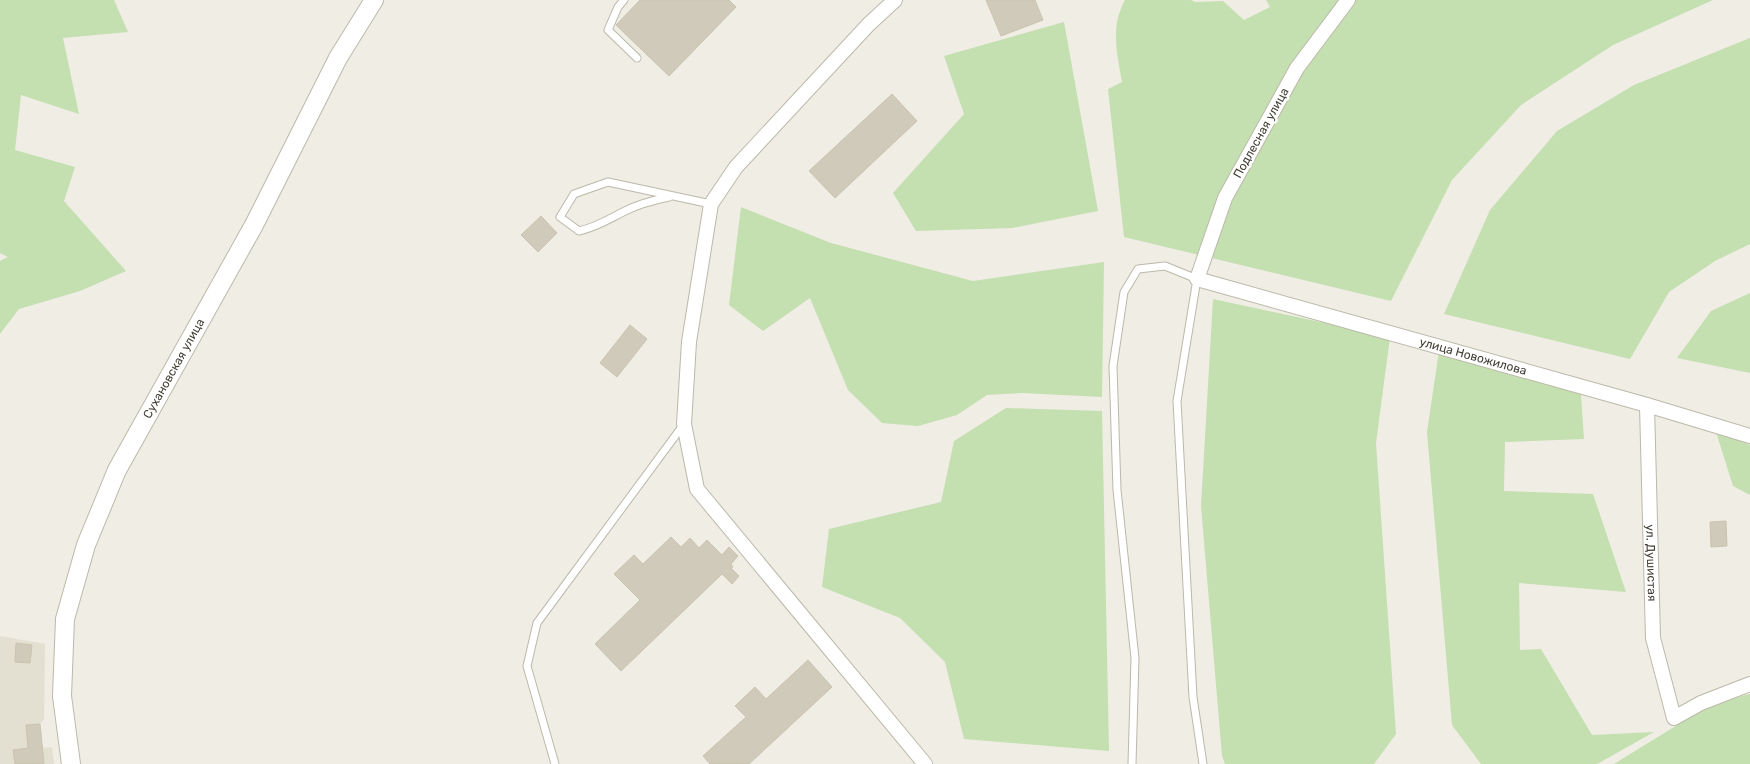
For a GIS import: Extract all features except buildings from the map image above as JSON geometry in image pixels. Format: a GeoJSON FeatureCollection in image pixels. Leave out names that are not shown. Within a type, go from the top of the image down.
{"type":"FeatureCollection","features":[{"type":"Feature","properties":{"kind":"street","name":"Сухановская улица"},"geometry":{"type":"LineString","coordinates":[[72,764],[62,696],[66,619],[86,545],[117,470],[254,225],[338,58],[374,0]]}},
{"type":"Feature","properties":{"kind":"street"},"geometry":{"type":"LineString","coordinates":[[895,0],[869,24],[736,167],[712,204],[689,342],[684,424],[697,489],[925,764]]}},
{"type":"Feature","properties":{"kind":"street","name":"Подлесная улица"},"geometry":{"type":"LineString","coordinates":[[1197,279],[1224,198],[1297,68],[1348,0]]}},
{"type":"Feature","properties":{"kind":"street","name":"улица Новожилова"},"geometry":{"type":"LineString","coordinates":[[1197,279],[1647,405],[1750,436]]}},
{"type":"Feature","properties":{"kind":"street","name":"ул. Душистая"},"geometry":{"type":"LineString","coordinates":[[1647,405],[1653,638],[1674,718],[1701,703],[1750,684]]}},
{"type":"Feature","properties":{"kind":"lane"},"geometry":{"type":"LineString","coordinates":[[624,0],[618,7],[608,30],[637,58]]}},
{"type":"Feature","properties":{"kind":"lane"},"geometry":{"type":"LineString","coordinates":[[670,197],[650,201],[596,227],[579,231],[560,217],[574,194],[608,182],[670,197],[712,204]]}},
{"type":"Feature","properties":{"kind":"lane"},"geometry":{"type":"LineString","coordinates":[[1132,764],[1135,658],[1117,490],[1113,366],[1124,292],[1138,269],[1165,266],[1197,279],[1177,401],[1194,696],[1203,764]]}},
{"type":"Feature","properties":{"kind":"lane"},"geometry":{"type":"LineString","coordinates":[[555,764],[527,666],[537,624],[684,424]]}},
{"type":"Feature","properties":{"kind":"shaded area"},"geometry":{"type":"Polygon","coordinates":[[[0,636],[45,644],[44,719],[40,724],[43,748],[52,747],[54,764],[0,764],[0,636]]]}},
{"type":"Feature","properties":{"kind":"green space"},"geometry":{"type":"Polygon","coordinates":[[[0,0],[114,0],[128,32],[63,38],[79,114],[21,95],[15,150],[75,167],[64,201],[126,271],[80,291],[19,309],[0,334],[0,261],[8,257],[0,253],[0,0]]]}},
{"type":"Feature","properties":{"kind":"green space"},"geometry":{"type":"Polygon","coordinates":[[[1125,0],[1223,1],[1244,20],[1270,7],[1266,0],[1713,0],[1613,45],[1521,105],[1452,180],[1391,301],[1124,237],[1108,89],[1122,82],[1116,30],[1120,10],[1125,0]]]}},
{"type":"Feature","properties":{"kind":"green space"},"geometry":{"type":"Polygon","coordinates":[[[1064,22],[1098,211],[1012,228],[916,231],[893,193],[964,114],[944,56],[1064,22]]]}},
{"type":"Feature","properties":{"kind":"green space"},"geometry":{"type":"Polygon","coordinates":[[[1750,38],[1750,244],[1715,261],[1669,292],[1630,359],[1444,314],[1490,210],[1557,131],[1634,85],[1750,38]]]}},
{"type":"Feature","properties":{"kind":"green space"},"geometry":{"type":"Polygon","coordinates":[[[741,207],[831,243],[973,281],[1104,262],[1102,397],[1022,393],[987,395],[957,415],[918,426],[882,423],[848,390],[810,298],[763,331],[729,305],[741,207]]]}},
{"type":"Feature","properties":{"kind":"green space"},"geometry":{"type":"Polygon","coordinates":[[[1750,293],[1750,373],[1677,358],[1711,311],[1750,293]]]}},
{"type":"Feature","properties":{"kind":"green space"},"geometry":{"type":"Polygon","coordinates":[[[1213,299],[1390,337],[1376,443],[1396,734],[1374,764],[1225,764],[1222,756],[1201,506],[1213,299]]]}},
{"type":"Feature","properties":{"kind":"green space"},"geometry":{"type":"Polygon","coordinates":[[[1439,351],[1580,381],[1584,439],[1505,442],[1504,491],[1593,494],[1626,592],[1519,583],[1520,650],[1541,649],[1592,735],[1654,732],[1597,764],[1481,764],[1452,725],[1427,432],[1439,351]]]}},
{"type":"Feature","properties":{"kind":"green space"},"geometry":{"type":"Polygon","coordinates":[[[1006,408],[1102,411],[1109,751],[964,739],[945,662],[900,618],[822,587],[829,529],[941,502],[954,441],[1006,408]]]}},
{"type":"Feature","properties":{"kind":"green space"},"geometry":{"type":"Polygon","coordinates":[[[1716,432],[1750,445],[1750,495],[1733,486],[1716,432]]]}},
{"type":"Feature","properties":{"kind":"green space"},"geometry":{"type":"Polygon","coordinates":[[[1750,694],[1750,764],[1614,764],[1713,703],[1750,694]]]}}]}
